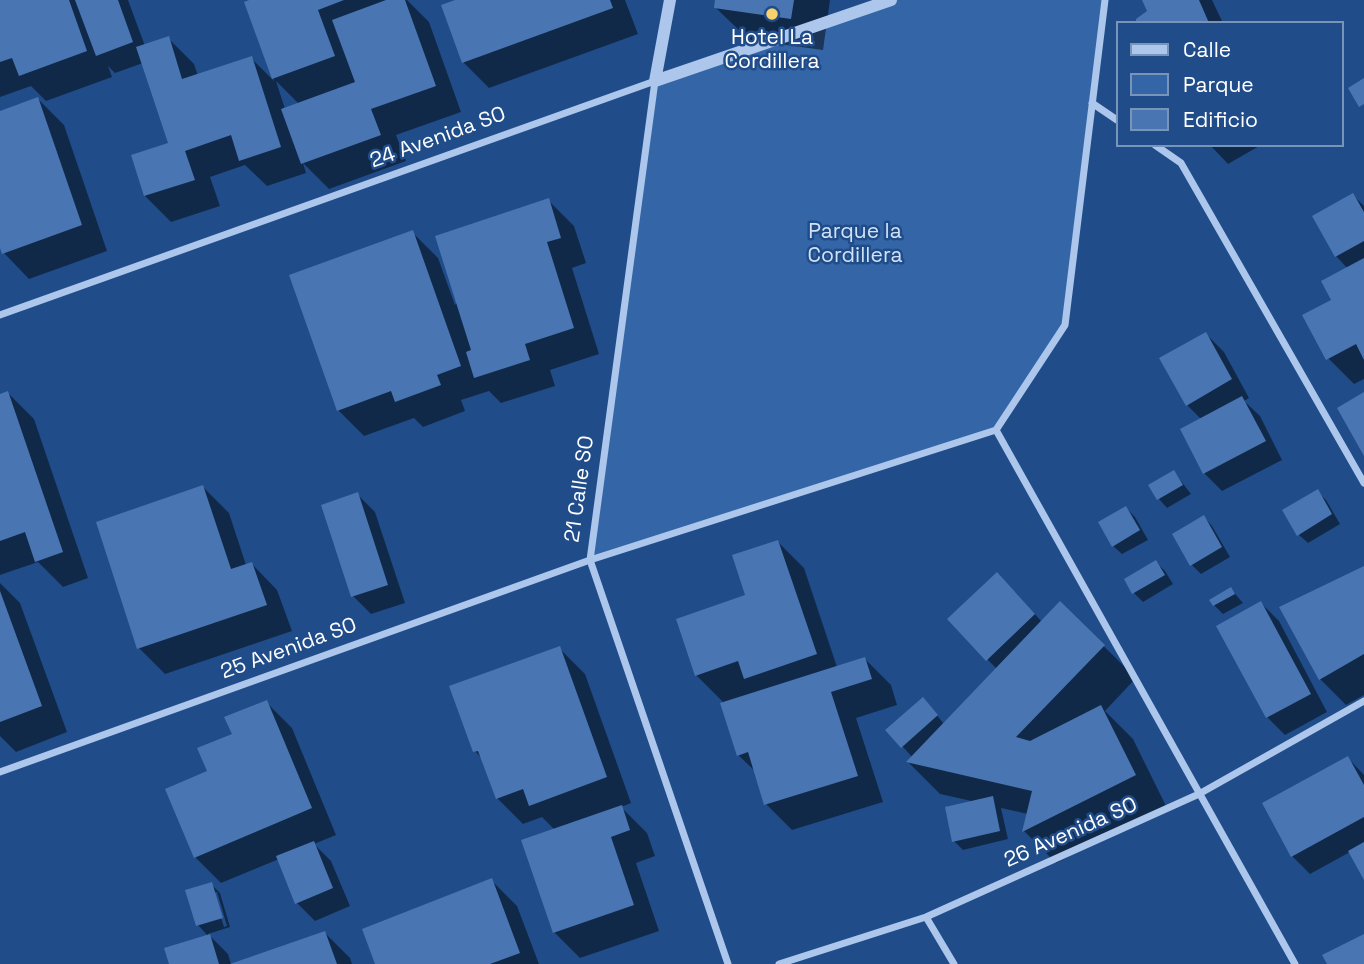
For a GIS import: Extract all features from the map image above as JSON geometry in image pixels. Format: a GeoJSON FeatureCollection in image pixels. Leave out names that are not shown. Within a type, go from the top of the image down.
{"type":"FeatureCollection","features":[{"type":"Feature","properties":{"kind":"street","name":"21 Calle SO"},"geometry":{"type":"LineString","coordinates":[[670,0],[655,81],[590,560],[728,964]]}},
{"type":"Feature","properties":{"kind":"street","name":"24 Avenida SO"},"geometry":{"type":"LineString","coordinates":[[0,315],[655,81],[891,0]]}},
{"type":"Feature","properties":{"kind":"street"},"geometry":{"type":"LineString","coordinates":[[1105,0],[1065,325],[996,430],[1296,964]]}},
{"type":"Feature","properties":{"kind":"street"},"geometry":{"type":"LineString","coordinates":[[1092,103],[1116,119]]}},
{"type":"Feature","properties":{"kind":"street"},"geometry":{"type":"LineString","coordinates":[[1157,147],[1181,163],[1364,483]]}},
{"type":"Feature","properties":{"kind":"street","name":"25 Avenida SO"},"geometry":{"type":"LineString","coordinates":[[0,772],[590,560],[996,430]]}},
{"type":"Feature","properties":{"kind":"street","name":"26 Avenida SO"},"geometry":{"type":"LineString","coordinates":[[779,964],[926,917],[1199,794],[1364,701]]}},
{"type":"Feature","properties":{"kind":"street"},"geometry":{"type":"LineString","coordinates":[[926,917],[954,964]]}},
{"type":"Feature","properties":{"kind":"green space","name":"Parque la Cordillera"},"geometry":{"type":"Polygon","coordinates":[[[892,0],[1104,0],[1065,325],[996,430],[590,560],[655,81],[892,0]]]}},
{"type":"Feature","properties":{"kind":"building"},"geometry":{"type":"Polygon","coordinates":[[[0,0],[69,0],[87,51],[19,76],[12,58],[0,62],[0,0]]]}},
{"type":"Feature","properties":{"kind":"building"},"geometry":{"type":"Polygon","coordinates":[[[75,0],[118,0],[133,42],[96,56],[75,0]]]}},
{"type":"Feature","properties":{"kind":"building"},"geometry":{"type":"Polygon","coordinates":[[[344,0],[318,10],[335,56],[272,79],[244,2],[344,0]]]}},
{"type":"Feature","properties":{"kind":"building"},"geometry":{"type":"Polygon","coordinates":[[[386,0],[405,0],[436,86],[371,109],[381,135],[301,164],[281,109],[355,82],[332,20],[386,0]]]}},
{"type":"Feature","properties":{"kind":"building"},"geometry":{"type":"Polygon","coordinates":[[[455,0],[610,0],[613,8],[462,63],[441,5],[455,0]]]}},
{"type":"Feature","properties":{"kind":"building","name":"Hotel La Cordillera"},"geometry":{"type":"Polygon","coordinates":[[[715,0],[794,0],[791,19],[714,8],[715,0]]]}},
{"type":"Feature","properties":{"kind":"building"},"geometry":{"type":"Polygon","coordinates":[[[1142,0],[1199,0],[1208,21],[1136,21],[1147,11],[1142,0]]]}},
{"type":"Feature","properties":{"kind":"building"},"geometry":{"type":"Polygon","coordinates":[[[169,36],[182,79],[252,56],[281,147],[239,161],[231,135],[185,151],[195,180],[144,196],[131,155],[168,143],[136,47],[169,36]]]}},
{"type":"Feature","properties":{"kind":"building"},"geometry":{"type":"Polygon","coordinates":[[[1364,78],[1364,104],[1359,107],[1348,88],[1364,78]]]}},
{"type":"Feature","properties":{"kind":"building"},"geometry":{"type":"Polygon","coordinates":[[[38,97],[82,225],[2,254],[0,111],[38,97]]]}},
{"type":"Feature","properties":{"kind":"building"},"geometry":{"type":"Polygon","coordinates":[[[1353,193],[1364,212],[1364,241],[1335,257],[1312,216],[1353,193]]]}},
{"type":"Feature","properties":{"kind":"building"},"geometry":{"type":"Polygon","coordinates":[[[549,198],[561,238],[547,242],[574,328],[525,344],[530,360],[474,378],[466,352],[471,350],[435,236],[549,198]]]}},
{"type":"Feature","properties":{"kind":"building"},"geometry":{"type":"Polygon","coordinates":[[[413,230],[461,366],[437,375],[441,385],[395,402],[391,391],[337,411],[289,275],[413,230]]]}},
{"type":"Feature","properties":{"kind":"building"},"geometry":{"type":"Polygon","coordinates":[[[1364,258],[1364,360],[1356,344],[1326,360],[1302,315],[1331,300],[1321,281],[1364,258]]]}},
{"type":"Feature","properties":{"kind":"building"},"geometry":{"type":"Polygon","coordinates":[[[1206,332],[1232,379],[1186,406],[1159,358],[1206,332]]]}},
{"type":"Feature","properties":{"kind":"building"},"geometry":{"type":"Polygon","coordinates":[[[8,391],[63,552],[35,562],[25,532],[0,541],[0,394],[8,391]]]}},
{"type":"Feature","properties":{"kind":"building"},"geometry":{"type":"Polygon","coordinates":[[[1364,392],[1364,456],[1337,408],[1364,392]]]}},
{"type":"Feature","properties":{"kind":"building"},"geometry":{"type":"Polygon","coordinates":[[[1242,396],[1266,441],[1203,474],[1180,429],[1242,396]]]}},
{"type":"Feature","properties":{"kind":"building"},"geometry":{"type":"Polygon","coordinates":[[[1174,470],[1183,485],[1157,500],[1148,485],[1174,470]]]}},
{"type":"Feature","properties":{"kind":"building"},"geometry":{"type":"Polygon","coordinates":[[[203,485],[231,569],[252,562],[267,605],[137,649],[96,522],[203,485]]]}},
{"type":"Feature","properties":{"kind":"building"},"geometry":{"type":"Polygon","coordinates":[[[1318,489],[1332,514],[1297,536],[1282,510],[1318,489]]]}},
{"type":"Feature","properties":{"kind":"building"},"geometry":{"type":"Polygon","coordinates":[[[358,492],[388,585],[351,597],[321,505],[358,492]]]}},
{"type":"Feature","properties":{"kind":"building"},"geometry":{"type":"Polygon","coordinates":[[[1126,506],[1140,530],[1112,547],[1098,522],[1126,506]]]}},
{"type":"Feature","properties":{"kind":"building"},"geometry":{"type":"Polygon","coordinates":[[[1204,515],[1222,547],[1190,566],[1172,534],[1204,515]]]}},
{"type":"Feature","properties":{"kind":"building"},"geometry":{"type":"Polygon","coordinates":[[[778,540],[817,654],[744,679],[738,661],[695,676],[676,619],[745,595],[732,555],[778,540]]]}},
{"type":"Feature","properties":{"kind":"building"},"geometry":{"type":"Polygon","coordinates":[[[1156,560],[1165,575],[1132,594],[1124,579],[1156,560]]]}},
{"type":"Feature","properties":{"kind":"building"},"geometry":{"type":"Polygon","coordinates":[[[1364,566],[1364,654],[1319,680],[1279,607],[1364,566]]]}},
{"type":"Feature","properties":{"kind":"building"},"geometry":{"type":"Polygon","coordinates":[[[997,572],[1035,614],[986,661],[947,619],[997,572]]]}},
{"type":"Feature","properties":{"kind":"building"},"geometry":{"type":"Polygon","coordinates":[[[1231,587],[1235,594],[1213,606],[1209,600],[1231,587]]]}},
{"type":"Feature","properties":{"kind":"building"},"geometry":{"type":"Polygon","coordinates":[[[0,591],[42,706],[0,722],[0,591]]]}},
{"type":"Feature","properties":{"kind":"building"},"geometry":{"type":"Polygon","coordinates":[[[1060,601],[1105,645],[1016,737],[1030,741],[1101,705],[1136,775],[1022,832],[1032,791],[906,762],[1060,601]]]}},
{"type":"Feature","properties":{"kind":"building"},"geometry":{"type":"Polygon","coordinates":[[[1261,601],[1311,694],[1266,718],[1216,626],[1261,601]]]}},
{"type":"Feature","properties":{"kind":"building"},"geometry":{"type":"Polygon","coordinates":[[[560,646],[607,777],[529,806],[523,789],[496,799],[478,751],[473,752],[449,686],[560,646]]]}},
{"type":"Feature","properties":{"kind":"building"},"geometry":{"type":"Polygon","coordinates":[[[865,657],[872,679],[831,692],[858,776],[764,805],[748,752],[737,756],[720,703],[865,657]]]}},
{"type":"Feature","properties":{"kind":"building"},"geometry":{"type":"Polygon","coordinates":[[[923,697],[938,715],[901,748],[885,730],[923,697]]]}},
{"type":"Feature","properties":{"kind":"building"},"geometry":{"type":"Polygon","coordinates":[[[267,700],[312,808],[194,858],[165,789],[207,771],[197,748],[232,734],[224,717],[267,700]]]}},
{"type":"Feature","properties":{"kind":"building"},"geometry":{"type":"Polygon","coordinates":[[[1348,756],[1364,785],[1364,817],[1291,857],[1262,803],[1348,756]]]}},
{"type":"Feature","properties":{"kind":"building"},"geometry":{"type":"Polygon","coordinates":[[[993,796],[1000,831],[952,842],[945,807],[993,796]]]}},
{"type":"Feature","properties":{"kind":"building"},"geometry":{"type":"Polygon","coordinates":[[[622,805],[630,830],[611,837],[634,905],[553,933],[521,840],[622,805]]]}},
{"type":"Feature","properties":{"kind":"building"},"geometry":{"type":"Polygon","coordinates":[[[314,841],[333,888],[295,904],[276,856],[314,841]]]}},
{"type":"Feature","properties":{"kind":"building"},"geometry":{"type":"Polygon","coordinates":[[[1364,842],[1364,880],[1348,851],[1364,842]]]}},
{"type":"Feature","properties":{"kind":"building"},"geometry":{"type":"Polygon","coordinates":[[[492,878],[520,953],[490,964],[375,964],[362,929],[492,878]]]}},
{"type":"Feature","properties":{"kind":"building"},"geometry":{"type":"Polygon","coordinates":[[[212,882],[223,918],[196,926],[185,890],[212,882]]]}},
{"type":"Feature","properties":{"kind":"building"},"geometry":{"type":"Polygon","coordinates":[[[325,931],[337,964],[230,964],[325,931]]]}},
{"type":"Feature","properties":{"kind":"building"},"geometry":{"type":"Polygon","coordinates":[[[210,934],[219,964],[169,964],[164,948],[210,934]]]}},
{"type":"Feature","properties":{"kind":"building"},"geometry":{"type":"Polygon","coordinates":[[[1364,934],[1364,964],[1327,964],[1322,955],[1364,934]]]}},
{"type":"Feature","properties":{"kind":"place","name":"Hotel La Cordillera"},"geometry":{"type":"Point","coordinates":[772,14]}}]}
